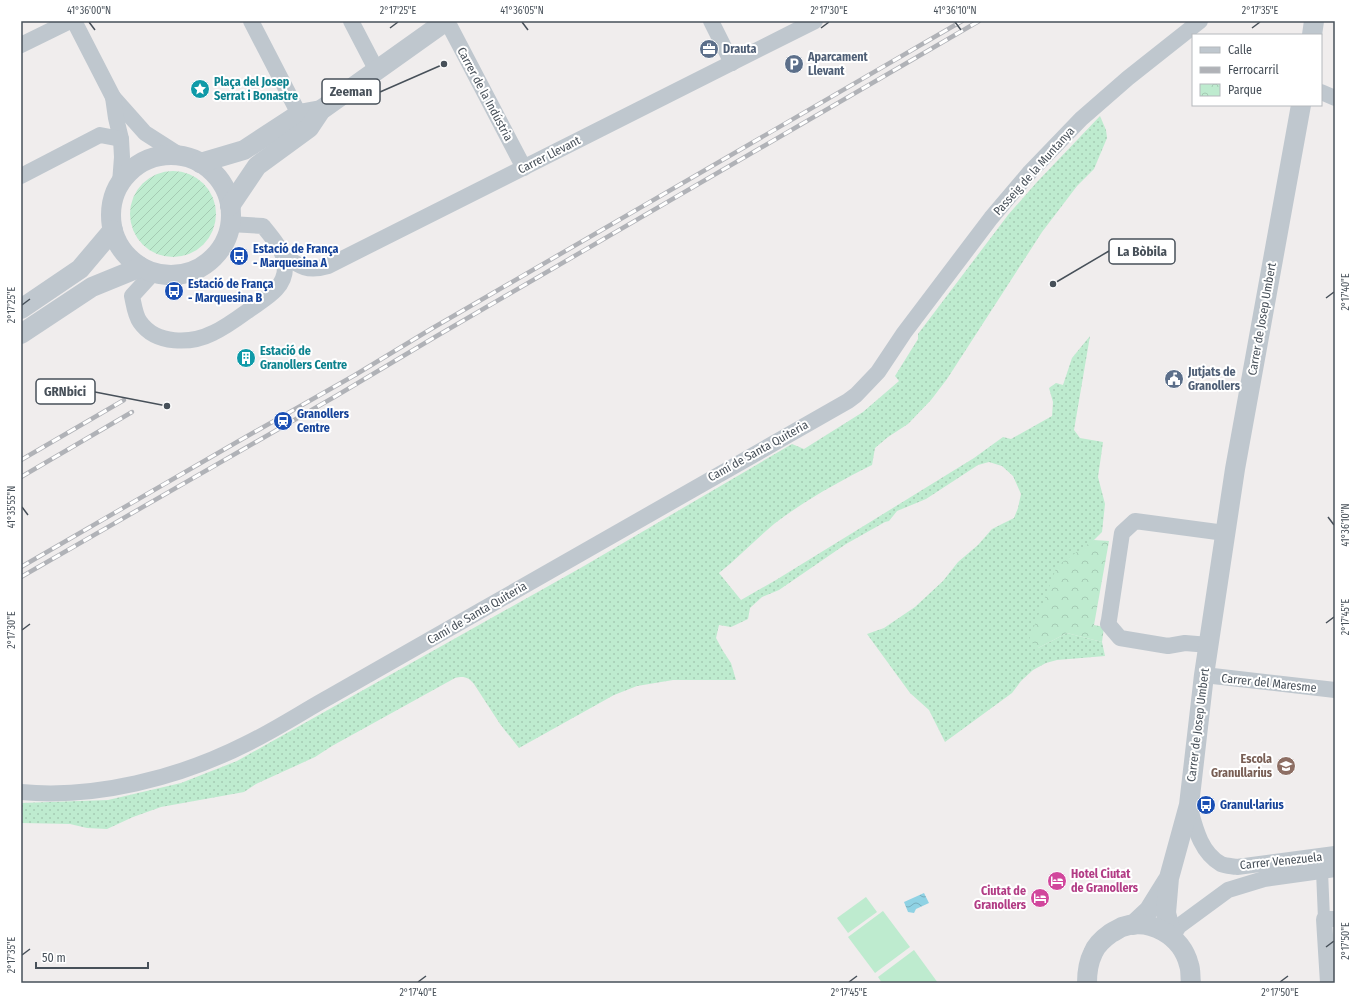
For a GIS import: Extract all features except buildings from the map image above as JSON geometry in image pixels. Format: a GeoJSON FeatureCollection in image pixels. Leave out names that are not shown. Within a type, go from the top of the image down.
{"type":"FeatureCollection","features":[{"type":"Feature","properties":{"kind":"street"},"geometry":{"type":"LineString","coordinates":[[21,45],[70,21]]}},
{"type":"Feature","properties":{"kind":"street"},"geometry":{"type":"LineString","coordinates":[[74,21],[113,97],[145,133],[180,156],[200,163],[213,173],[224,188],[230,215],[227,236],[221,248],[213,258],[203,266],[191,272],[172,276],[148,270],[126,254],[119,245],[113,230],[111,214],[113,198],[120,183],[131,170],[146,160],[163,156],[180,156]]}},
{"type":"Feature","properties":{"kind":"street"},"geometry":{"type":"LineString","coordinates":[[251,21],[299,114]]}},
{"type":"Feature","properties":{"kind":"street"},"geometry":{"type":"LineString","coordinates":[[351,21],[377,71]]}},
{"type":"Feature","properties":{"kind":"street"},"geometry":{"type":"LineString","coordinates":[[230,215],[257,166],[308,128],[321,110],[446,21]]}},
{"type":"Feature","properties":{"kind":"street","name":"Carrer de la Indústria"},"geometry":{"type":"LineString","coordinates":[[446,21],[524,168]]}},
{"type":"Feature","properties":{"kind":"street"},"geometry":{"type":"LineString","coordinates":[[711,21],[732,63]]}},
{"type":"Feature","properties":{"kind":"street","name":"Carrer Llevant"},"geometry":{"type":"LineString","coordinates":[[230,215],[263,226],[283,255],[303,268],[310,270],[328,266],[815,21]]}},
{"type":"Feature","properties":{"kind":"street","name":"Passeig de la Muntanya"},"geometry":{"type":"LineString","coordinates":[[894,347],[991,218],[1030,172],[1081,119],[1128,78],[1200,21]]}},
{"type":"Feature","properties":{"kind":"street"},"geometry":{"type":"LineString","coordinates":[[1312,34],[1314,21]]}},
{"type":"Feature","properties":{"kind":"street"},"geometry":{"type":"LineString","coordinates":[[1322,92],[1335,98]]}},
{"type":"Feature","properties":{"kind":"street"},"geometry":{"type":"LineString","coordinates":[[113,97],[116,118],[122,139],[120,183]]}},
{"type":"Feature","properties":{"kind":"street","name":"Carrer de Josep Umbert"},"geometry":{"type":"LineString","coordinates":[[1169,878],[1189,805],[1204,675],[1225,533],[1301,106]]}},
{"type":"Feature","properties":{"kind":"street"},"geometry":{"type":"LineString","coordinates":[[200,163],[244,150],[299,114],[321,110]]}},
{"type":"Feature","properties":{"kind":"street"},"geometry":{"type":"LineString","coordinates":[[21,176],[100,135],[122,139]]}},
{"type":"Feature","properties":{"kind":"street"},"geometry":{"type":"LineString","coordinates":[[21,309],[80,269],[113,230]]}},
{"type":"Feature","properties":{"kind":"street"},"geometry":{"type":"LineString","coordinates":[[148,270],[132,296],[136,315],[140,322],[151,333],[165,338],[178,341],[192,340],[214,333],[227,326],[275,291],[283,282],[285,261],[283,255]]}},
{"type":"Feature","properties":{"kind":"street"},"geometry":{"type":"LineString","coordinates":[[21,334],[92,287],[148,270]]}},
{"type":"Feature","properties":{"kind":"street","name":"Camí de Santa Quiteria"},"geometry":{"type":"LineString","coordinates":[[21,792],[85,792],[132,784],[190,768],[246,744],[848,401],[856,395],[878,372],[894,347]]}},
{"type":"Feature","properties":{"kind":"street"},"geometry":{"type":"LineString","coordinates":[[1209,645],[1185,642],[1168,646],[1120,638],[1108,624],[1122,533],[1136,521],[1225,533]]}},
{"type":"Feature","properties":{"kind":"street","name":"Carrer del Maresme"},"geometry":{"type":"LineString","coordinates":[[1204,675],[1335,690]]}},
{"type":"Feature","properties":{"kind":"street","name":"Carrer de Josep Umbert"},"geometry":{"type":"LineString","coordinates":[[1189,805],[1197,832]]}},
{"type":"Feature","properties":{"kind":"street","name":"Carrer Venezuela"},"geometry":{"type":"LineString","coordinates":[[1197,832],[1202,845],[1210,855],[1222,864],[1237,867],[1335,854]]}},
{"type":"Feature","properties":{"kind":"street"},"geometry":{"type":"LineString","coordinates":[[1328,983],[1329,870]]}},
{"type":"Feature","properties":{"kind":"street","name":"Carrer Venezuela"},"geometry":{"type":"LineString","coordinates":[[1171,936],[1179,926],[1228,890],[1264,879],[1329,870]]}},
{"type":"Feature","properties":{"kind":"street"},"geometry":{"type":"LineString","coordinates":[[1133,925],[1149,910],[1169,878]]}},
{"type":"Feature","properties":{"kind":"street"},"geometry":{"type":"LineString","coordinates":[[1169,878],[1166,913],[1171,936]]}},
{"type":"Feature","properties":{"kind":"street"},"geometry":{"type":"LineString","coordinates":[[1088,983],[1088,969],[1093,952],[1104,937],[1121,927],[1140,924],[1158,928],[1171,936],[1182,949],[1189,964],[1191,983]]}},
{"type":"Feature","properties":{"kind":"green space"},"geometry":{"type":"Polygon","coordinates":[[[1100,116],[1106,130],[1107,138],[1094,169],[1077,186],[1042,232],[947,379],[931,400],[908,424],[888,437],[875,448],[872,465],[797,507],[774,524],[719,573],[741,600],[974,458],[1003,437],[1011,439],[1052,416],[1053,402],[1049,388],[1056,383],[1063,385],[1072,358],[1090,336],[1074,430],[1080,438],[1103,442],[1098,477],[1105,504],[1102,532],[1094,540],[1038,648],[1067,633],[1102,642],[1105,656],[1057,660],[1046,663],[1033,670],[1021,681],[1012,693],[945,742],[929,710],[910,693],[867,634],[884,628],[915,607],[943,581],[958,562],[978,545],[992,529],[1014,518],[1021,494],[1013,476],[1002,466],[989,462],[978,465],[926,499],[897,511],[889,521],[846,544],[779,590],[762,597],[750,608],[748,619],[731,627],[719,625],[716,638],[731,663],[736,680],[673,680],[637,686],[614,695],[519,748],[500,724],[474,684],[466,678],[455,678],[332,746],[315,757],[256,784],[244,792],[161,807],[133,817],[107,829],[87,828],[70,824],[21,823],[21,803],[108,800],[181,783],[237,761],[584,566],[792,444],[804,449],[863,412],[899,381],[895,376],[918,339],[918,334],[1008,215],[1037,182],[1100,116]]]}},
{"type":"Feature","properties":{"kind":"green space"},"geometry":{"type":"Polygon","coordinates":[[[165,171],[181,171],[190,174],[204,183],[213,197],[216,206],[216,222],[213,231],[204,245],[190,254],[181,257],[165,257],[149,250],[142,245],[137,238],[130,222],[130,206],[137,190],[142,183],[149,178],[165,171]]]}},
{"type":"Feature","properties":{"kind":"green space"},"geometry":{"type":"Polygon","coordinates":[[[1094,540],[1109,541],[1094,625],[1104,627],[1102,642],[1067,633],[1038,648],[1029,640],[1057,566],[1094,540]]]}},
{"type":"Feature","properties":{"kind":"green space"},"geometry":{"type":"Polygon","coordinates":[[[866,897],[877,912],[848,933],[837,918],[866,897]]]}},
{"type":"Feature","properties":{"kind":"green space"},"geometry":{"type":"Polygon","coordinates":[[[883,911],[910,947],[875,973],[848,937],[883,911]]]}},
{"type":"Feature","properties":{"kind":"green space"},"geometry":{"type":"Polygon","coordinates":[[[914,950],[938,983],[882,983],[878,977],[914,950]]]}},
{"type":"Feature","properties":{"kind":"water"},"geometry":{"type":"Polygon","coordinates":[[[924,893],[929,903],[916,909],[914,913],[908,912],[904,902],[924,893]]]}},
{"type":"Feature","properties":{"kind":"railway"},"geometry":{"type":"LineString","coordinates":[[21,567],[355,375],[431,329],[962,21]]}},
{"type":"Feature","properties":{"kind":"railway"},"geometry":{"type":"LineString","coordinates":[[21,577],[336,396],[979,21]]}},
{"type":"Feature","properties":{"kind":"railway"},"geometry":{"type":"LineString","coordinates":[[21,460],[124,400]]}},
{"type":"Feature","properties":{"kind":"railway"},"geometry":{"type":"LineString","coordinates":[[21,477],[132,412]]}},
{"type":"Feature","properties":{"kind":"place","name":"Drauta"},"geometry":{"type":"Point","coordinates":[709,49]}},
{"type":"Feature","properties":{"kind":"place","name":"Zeeman"},"geometry":{"type":"Point","coordinates":[444,64]}},
{"type":"Feature","properties":{"kind":"place","name":"Aparcament Llevant"},"geometry":{"type":"Point","coordinates":[794,64]}},
{"type":"Feature","properties":{"kind":"place","name":"Plaça del Josep Serrat i Bonastre"},"geometry":{"type":"Point","coordinates":[200,89]}},
{"type":"Feature","properties":{"kind":"place","name":"Estació de França - Marquesina A"},"geometry":{"type":"Point","coordinates":[239,256]}},
{"type":"Feature","properties":{"kind":"place","name":"La Bòbila"},"geometry":{"type":"Point","coordinates":[1053,284]}},
{"type":"Feature","properties":{"kind":"place","name":"Estació de França - Marquesina B"},"geometry":{"type":"Point","coordinates":[174,291]}},
{"type":"Feature","properties":{"kind":"place","name":"Estació de Granollers Centre"},"geometry":{"type":"Point","coordinates":[246,358]}},
{"type":"Feature","properties":{"kind":"place","name":"Jutjats de Granollers"},"geometry":{"type":"Point","coordinates":[1174,379]}},
{"type":"Feature","properties":{"kind":"place","name":"GRNbici"},"geometry":{"type":"Point","coordinates":[167,406]}},
{"type":"Feature","properties":{"kind":"place","name":"Granollers Centre"},"geometry":{"type":"Point","coordinates":[283,421]}},
{"type":"Feature","properties":{"kind":"place","name":"Escola Granullarius"},"geometry":{"type":"Point","coordinates":[1286,766]}},
{"type":"Feature","properties":{"kind":"place","name":"Granul·larius"},"geometry":{"type":"Point","coordinates":[1206,805]}},
{"type":"Feature","properties":{"kind":"place","name":"Hotel Ciutat de Granollers"},"geometry":{"type":"Point","coordinates":[1057,881]}},
{"type":"Feature","properties":{"kind":"place","name":"Ciutat de Granollers"},"geometry":{"type":"Point","coordinates":[1040,898]}}]}
